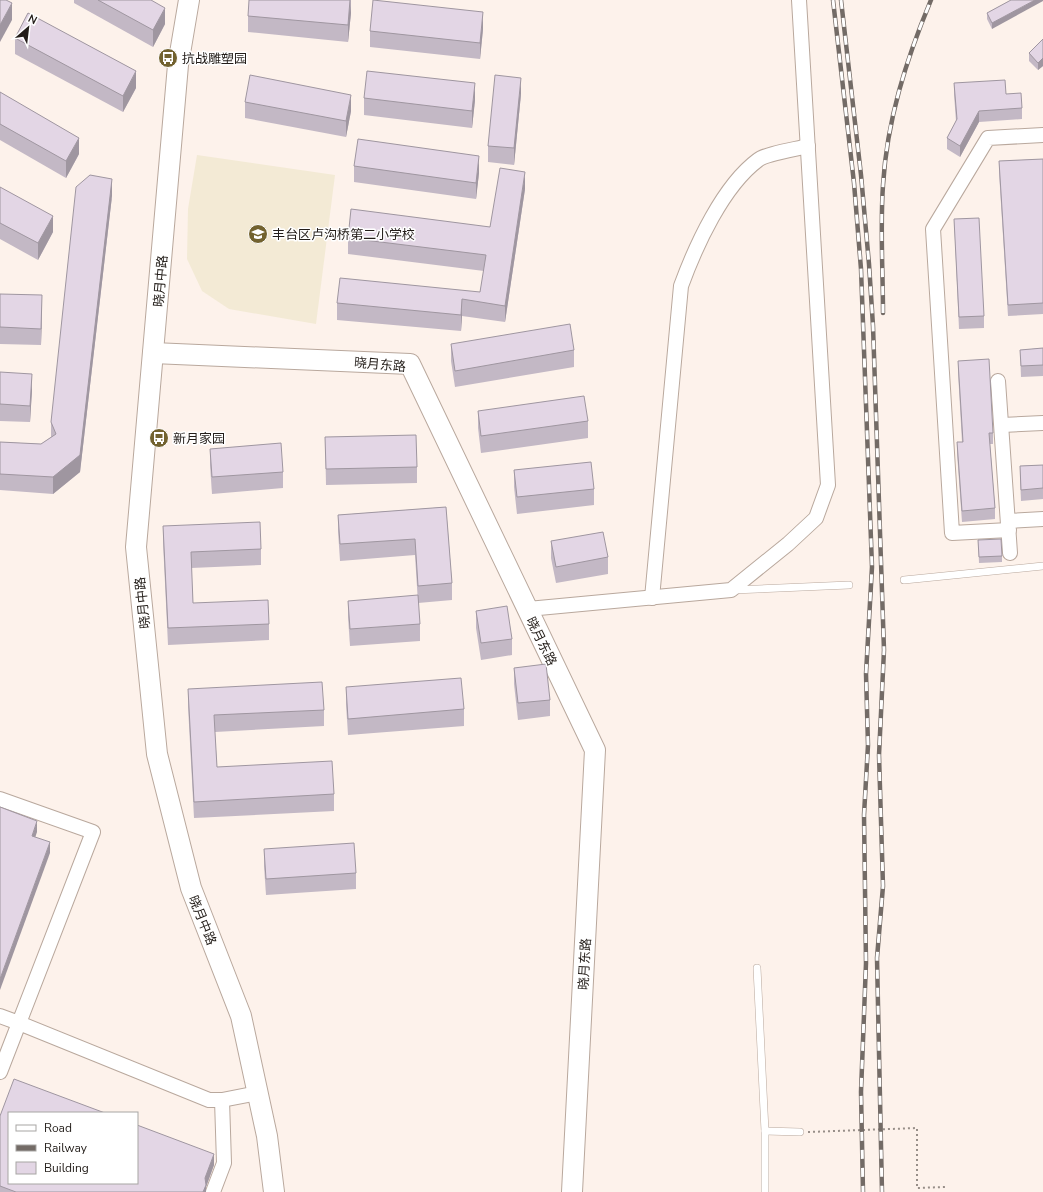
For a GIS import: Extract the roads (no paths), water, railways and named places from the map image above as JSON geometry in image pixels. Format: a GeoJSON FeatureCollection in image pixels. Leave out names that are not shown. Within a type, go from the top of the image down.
{"type":"FeatureCollection","features":[{"type":"Feature","properties":{"kind":"street","name":"晓月中路"},"geometry":{"type":"LineString","coordinates":[[189,0],[178,65],[136,547],[157,754],[190,888],[241,1016],[267,1136],[274,1192]]}},
{"type":"Feature","properties":{"kind":"street"},"geometry":{"type":"LineString","coordinates":[[528,610],[731,590],[788,544],[816,518],[828,485],[799,0]]}},
{"type":"Feature","properties":{"kind":"street"},"geometry":{"type":"LineString","coordinates":[[1043,135],[988,138],[933,229],[952,533],[1043,519]]}},
{"type":"Feature","properties":{"kind":"street"},"geometry":{"type":"LineString","coordinates":[[652,598],[681,286],[694,251],[730,189],[759,159],[808,146]]}},
{"type":"Feature","properties":{"kind":"street","name":"晓月东路"},"geometry":{"type":"LineString","coordinates":[[153,353],[410,364],[595,750],[572,1192]]}},
{"type":"Feature","properties":{"kind":"street"},"geometry":{"type":"LineString","coordinates":[[998,381],[1010,553]]}},
{"type":"Feature","properties":{"kind":"street"},"geometry":{"type":"LineString","coordinates":[[1002,425],[1043,423]]}},
{"type":"Feature","properties":{"kind":"street"},"geometry":{"type":"LineString","coordinates":[[0,799],[93,832],[0,1072]]}},
{"type":"Feature","properties":{"kind":"street"},"geometry":{"type":"LineString","coordinates":[[0,1016],[209,1100],[222,1100],[258,1093]]}},
{"type":"Feature","properties":{"kind":"street"},"geometry":{"type":"LineString","coordinates":[[213,1192],[224,1163],[222,1100]]}},
{"type":"Feature","properties":{"kind":"lane"},"geometry":{"type":"LineString","coordinates":[[904,580],[1043,566]]}},
{"type":"Feature","properties":{"kind":"lane"},"geometry":{"type":"LineString","coordinates":[[731,590],[849,585]]}},
{"type":"Feature","properties":{"kind":"lane"},"geometry":{"type":"LineString","coordinates":[[757,968],[765,1192]]}},
{"type":"Feature","properties":{"kind":"lane"},"geometry":{"type":"LineString","coordinates":[[764,1131],[800,1132]]}},
{"type":"Feature","properties":{"kind":"railway"},"geometry":{"type":"LineString","coordinates":[[833,0],[854,183],[861,269],[872,567],[866,674],[868,745],[864,815],[866,963],[861,1092],[863,1192]]}},
{"type":"Feature","properties":{"kind":"railway"},"geometry":{"type":"LineString","coordinates":[[841,0],[861,175],[873,326],[884,650],[879,755],[883,886],[877,958],[882,1192]]}},
{"type":"Feature","properties":{"kind":"railway"},"geometry":{"type":"LineString","coordinates":[[883,313],[882,201],[885,161],[893,114],[899,91],[931,0]]}},
{"type":"Feature","properties":{"kind":"place","name":"抗战雕塑园"},"geometry":{"type":"Point","coordinates":[168,58]}},
{"type":"Feature","properties":{"kind":"place","name":"丰台区卢沟桥第二小学校"},"geometry":{"type":"Point","coordinates":[258,234]}},
{"type":"Feature","properties":{"kind":"place","name":"新月家园"},"geometry":{"type":"Point","coordinates":[159,438]}}]}
